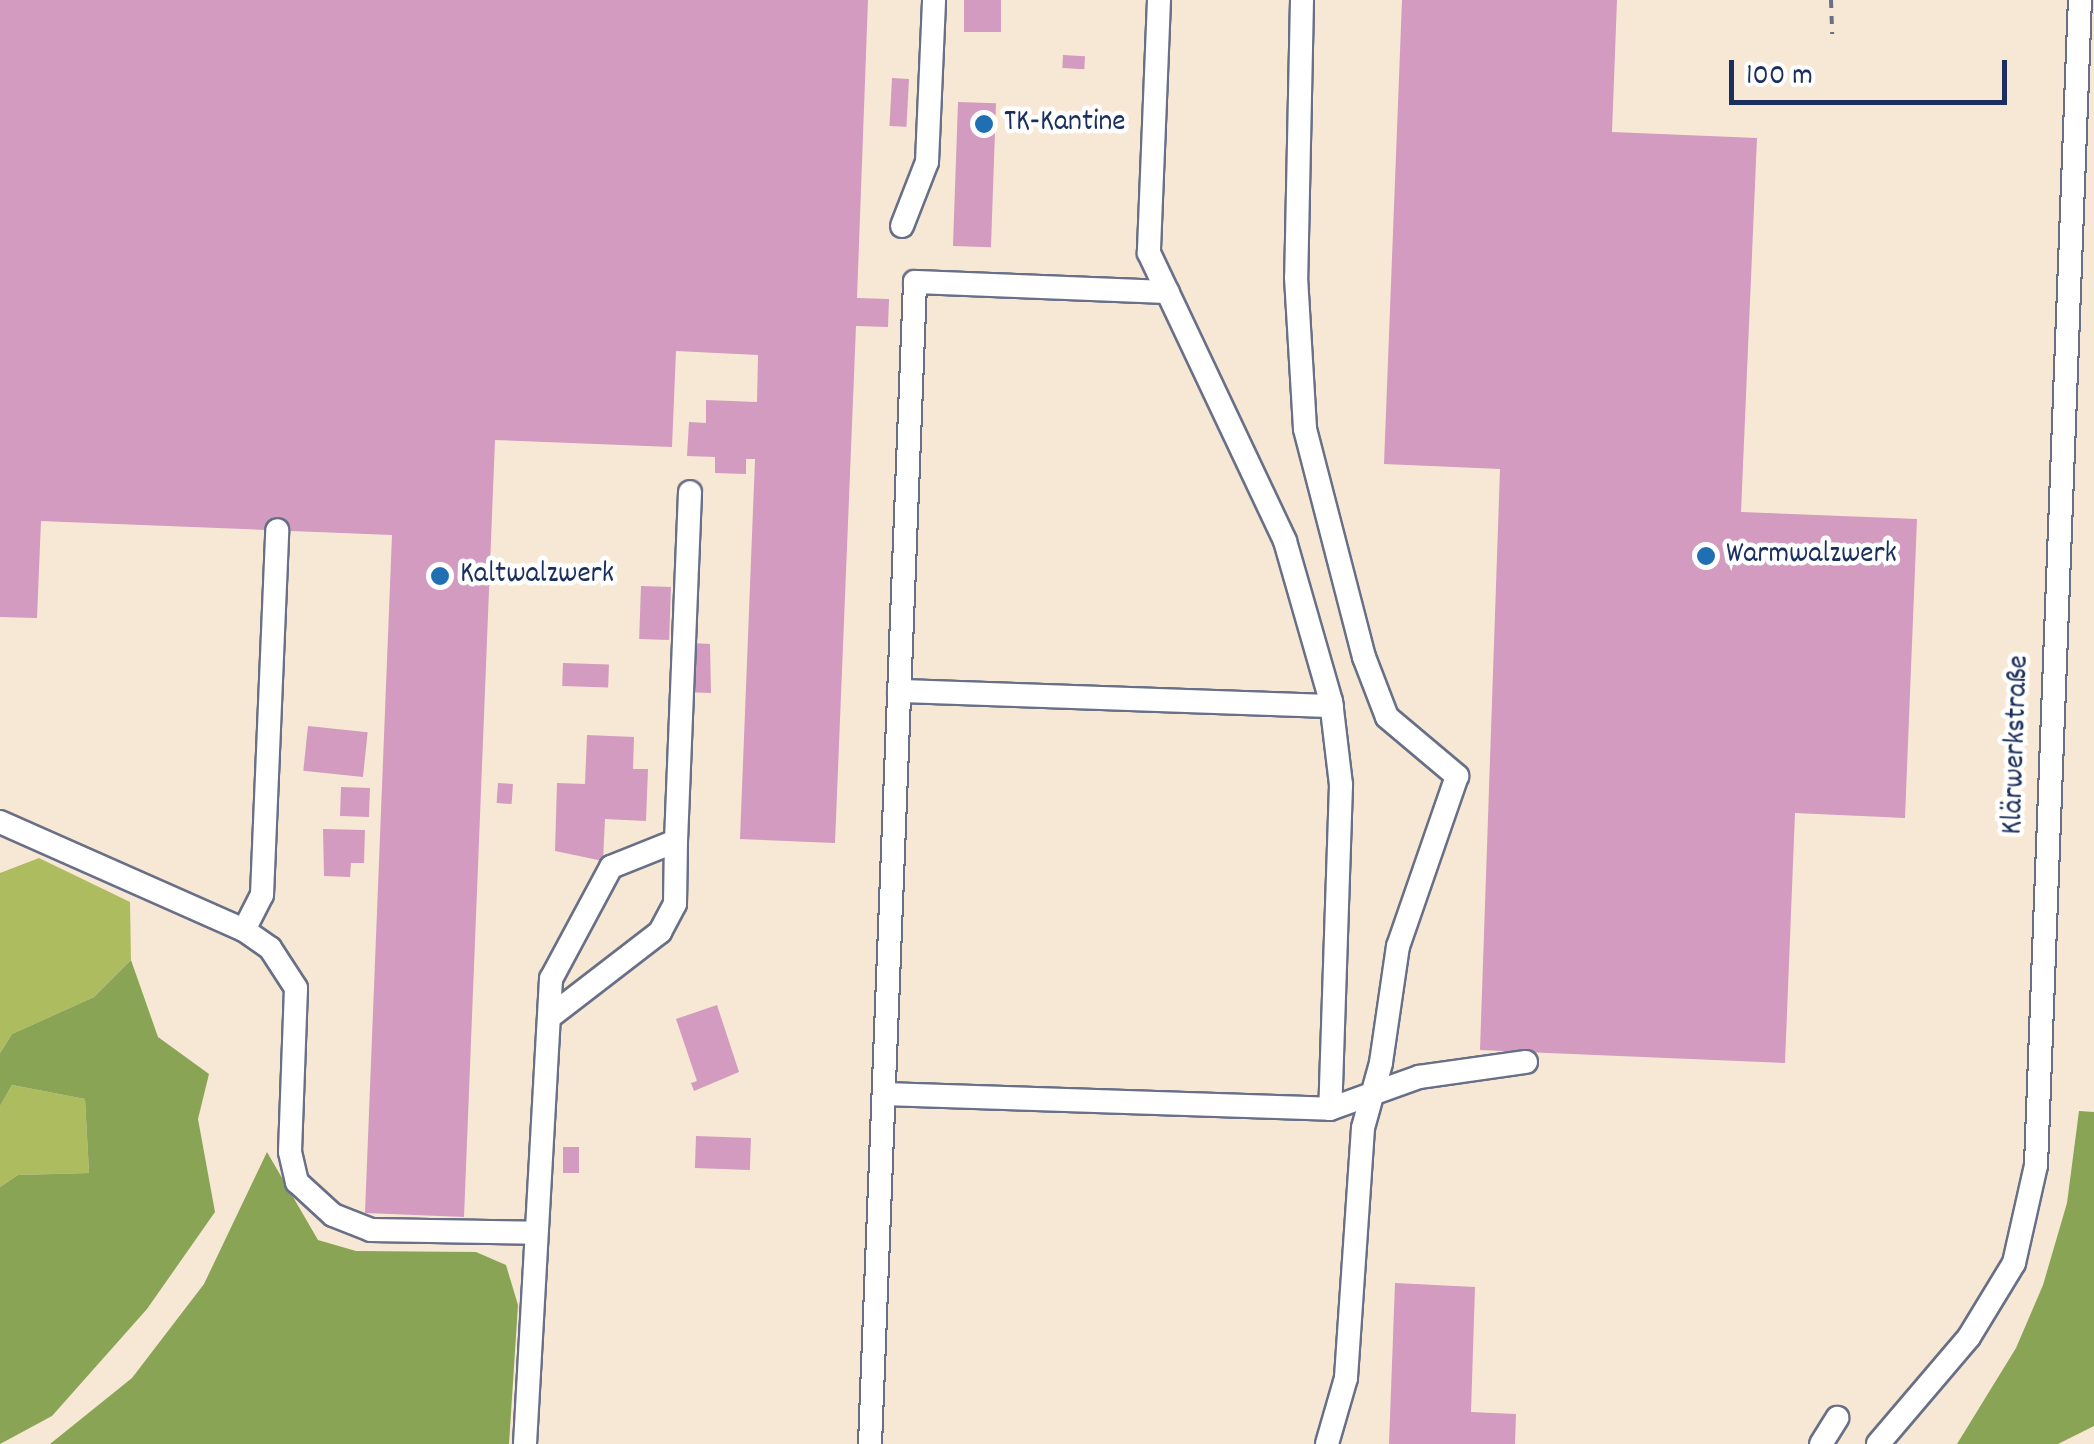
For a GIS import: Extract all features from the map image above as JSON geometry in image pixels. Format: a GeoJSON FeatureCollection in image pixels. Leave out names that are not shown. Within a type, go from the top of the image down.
{"type":"FeatureCollection","features":[{"type":"Feature","properties":{"kind":"street"},"geometry":{"type":"LineString","coordinates":[[902,226],[927,162],[934,0]]}},
{"type":"Feature","properties":{"kind":"street"},"geometry":{"type":"LineString","coordinates":[[1159,0],[1149,253],[1286,541],[1332,706],[1340,785],[1330,1109]]}},
{"type":"Feature","properties":{"kind":"street"},"geometry":{"type":"LineString","coordinates":[[1302,0],[1296,277],[1305,428],[1364,657],[1387,717],[1457,776],[1398,946],[1364,1128],[1346,1378],[1327,1444]]}},
{"type":"Feature","properties":{"kind":"street","name":"Klärwerkstraße"},"geometry":{"type":"LineString","coordinates":[[1878,1444],[1969,1337],[2014,1263],[2036,1165],[2062,332],[2080,0]]}},
{"type":"Feature","properties":{"kind":"street"},"geometry":{"type":"LineString","coordinates":[[870,1444],[915,282],[1168,292]]}},
{"type":"Feature","properties":{"kind":"street"},"geometry":{"type":"LineString","coordinates":[[551,1016],[660,932],[675,904],[690,492]]}},
{"type":"Feature","properties":{"kind":"street"},"geometry":{"type":"LineString","coordinates":[[244,930],[262,895],[277,530]]}},
{"type":"Feature","properties":{"kind":"street"},"geometry":{"type":"LineString","coordinates":[[899,691],[1332,706]]}},
{"type":"Feature","properties":{"kind":"street"},"geometry":{"type":"LineString","coordinates":[[0,822],[244,930],[270,948],[296,988],[290,1152],[297,1182],[333,1215],[370,1230],[536,1233]]}},
{"type":"Feature","properties":{"kind":"street"},"geometry":{"type":"LineString","coordinates":[[525,1444],[551,979],[611,867],[676,842]]}},
{"type":"Feature","properties":{"kind":"street"},"geometry":{"type":"LineString","coordinates":[[884,1094],[1330,1109],[1494,1062],[1526,1062]]}},
{"type":"Feature","properties":{"kind":"street"},"geometry":{"type":"LineString","coordinates":[[1821,1444],[1837,1418]]}},
{"type":"Feature","properties":{"kind":"path"},"geometry":{"type":"LineString","coordinates":[[1832,0],[1832,34]]}},
{"type":"Feature","properties":{"kind":"green space"},"geometry":{"type":"Polygon","coordinates":[[[39,858],[130,902],[131,960],[94,997],[12,1034],[0,1053],[0,873],[39,858]]]}},
{"type":"Feature","properties":{"kind":"green space"},"geometry":{"type":"Polygon","coordinates":[[[131,960],[158,1037],[209,1074],[198,1119],[215,1212],[147,1309],[52,1416],[0,1444],[0,1187],[18,1175],[89,1173],[85,1099],[12,1085],[0,1106],[0,1053],[12,1034],[94,997],[131,960]]]}},
{"type":"Feature","properties":{"kind":"green space"},"geometry":{"type":"Polygon","coordinates":[[[12,1085],[85,1099],[89,1173],[18,1175],[0,1187],[0,1106],[12,1085]]]}},
{"type":"Feature","properties":{"kind":"green space"},"geometry":{"type":"Polygon","coordinates":[[[2079,1111],[2094,1112],[2094,1426],[2058,1444],[1957,1444],[2016,1348],[2043,1285],[2067,1203],[2079,1111]]]}},
{"type":"Feature","properties":{"kind":"green space"},"geometry":{"type":"Polygon","coordinates":[[[267,1152],[318,1240],[356,1251],[476,1252],[506,1265],[518,1305],[509,1444],[50,1444],[132,1378],[204,1284],[267,1152]]]}},
{"type":"Feature","properties":{"kind":"building","name":"Kaltwalzwerk"},"geometry":{"type":"Polygon","coordinates":[[[0,0],[868,0],[857,298],[889,299],[888,327],[856,326],[835,843],[740,839],[755,459],[746,459],[746,474],[715,473],[715,457],[687,456],[689,422],[706,423],[706,400],[757,402],[758,355],[676,351],[672,447],[495,440],[464,1217],[365,1213],[392,535],[41,521],[37,618],[0,617],[0,0]]]}},
{"type":"Feature","properties":{"kind":"building"},"geometry":{"type":"Polygon","coordinates":[[[964,0],[1001,0],[1001,32],[964,32],[964,0]]]}},
{"type":"Feature","properties":{"kind":"building","name":"Warmwalzwerk"},"geometry":{"type":"Polygon","coordinates":[[[1402,0],[1617,0],[1612,132],[1757,138],[1741,512],[1917,519],[1905,818],[1795,813],[1785,1063],[1480,1050],[1500,469],[1384,464],[1402,0]]]}},
{"type":"Feature","properties":{"kind":"building"},"geometry":{"type":"Polygon","coordinates":[[[1063,55],[1085,56],[1084,69],[1062,68],[1063,55]]]}},
{"type":"Feature","properties":{"kind":"building"},"geometry":{"type":"Polygon","coordinates":[[[892,78],[909,79],[906,127],[889,126],[892,78]]]}},
{"type":"Feature","properties":{"kind":"building"},"geometry":{"type":"Polygon","coordinates":[[[958,102],[996,103],[991,247],[953,246],[958,102]]]}},
{"type":"Feature","properties":{"kind":"building"},"geometry":{"type":"Polygon","coordinates":[[[641,586],[671,587],[669,640],[639,639],[641,586]]]}},
{"type":"Feature","properties":{"kind":"building"},"geometry":{"type":"Polygon","coordinates":[[[691,643],[710,644],[711,693],[685,692],[691,643]]]}},
{"type":"Feature","properties":{"kind":"building"},"geometry":{"type":"Polygon","coordinates":[[[563,663],[609,665],[608,688],[562,686],[563,663]]]}},
{"type":"Feature","properties":{"kind":"building"},"geometry":{"type":"Polygon","coordinates":[[[308,726],[368,732],[363,777],[303,771],[308,726]]]}},
{"type":"Feature","properties":{"kind":"building"},"geometry":{"type":"Polygon","coordinates":[[[587,735],[634,737],[633,769],[648,769],[646,821],[605,819],[603,861],[555,851],[557,783],[585,784],[587,735]]]}},
{"type":"Feature","properties":{"kind":"building"},"geometry":{"type":"Polygon","coordinates":[[[498,783],[513,784],[512,804],[497,803],[498,783]]]}},
{"type":"Feature","properties":{"kind":"building"},"geometry":{"type":"Polygon","coordinates":[[[341,787],[370,788],[369,817],[340,816],[341,787]]]}},
{"type":"Feature","properties":{"kind":"building"},"geometry":{"type":"Polygon","coordinates":[[[323,829],[365,830],[364,863],[351,863],[350,877],[324,876],[323,829]]]}},
{"type":"Feature","properties":{"kind":"building"},"geometry":{"type":"Polygon","coordinates":[[[717,1005],[739,1072],[694,1091],[691,1083],[697,1081],[676,1019],[717,1005]]]}},
{"type":"Feature","properties":{"kind":"building"},"geometry":{"type":"Polygon","coordinates":[[[696,1136],[751,1138],[750,1170],[695,1168],[696,1136]]]}},
{"type":"Feature","properties":{"kind":"building"},"geometry":{"type":"Polygon","coordinates":[[[563,1147],[579,1147],[579,1173],[563,1173],[563,1147]]]}},
{"type":"Feature","properties":{"kind":"building"},"geometry":{"type":"Polygon","coordinates":[[[1395,1283],[1475,1287],[1471,1412],[1516,1414],[1515,1444],[1389,1444],[1395,1283]]]}},
{"type":"Feature","properties":{"kind":"place","name":"TK-Kantine"},"geometry":{"type":"Point","coordinates":[984,124]}},
{"type":"Feature","properties":{"kind":"place","name":"Warmwalzwerk"},"geometry":{"type":"Point","coordinates":[1706,556]}},
{"type":"Feature","properties":{"kind":"place","name":"Kaltwalzwerk"},"geometry":{"type":"Point","coordinates":[440,576]}}]}
